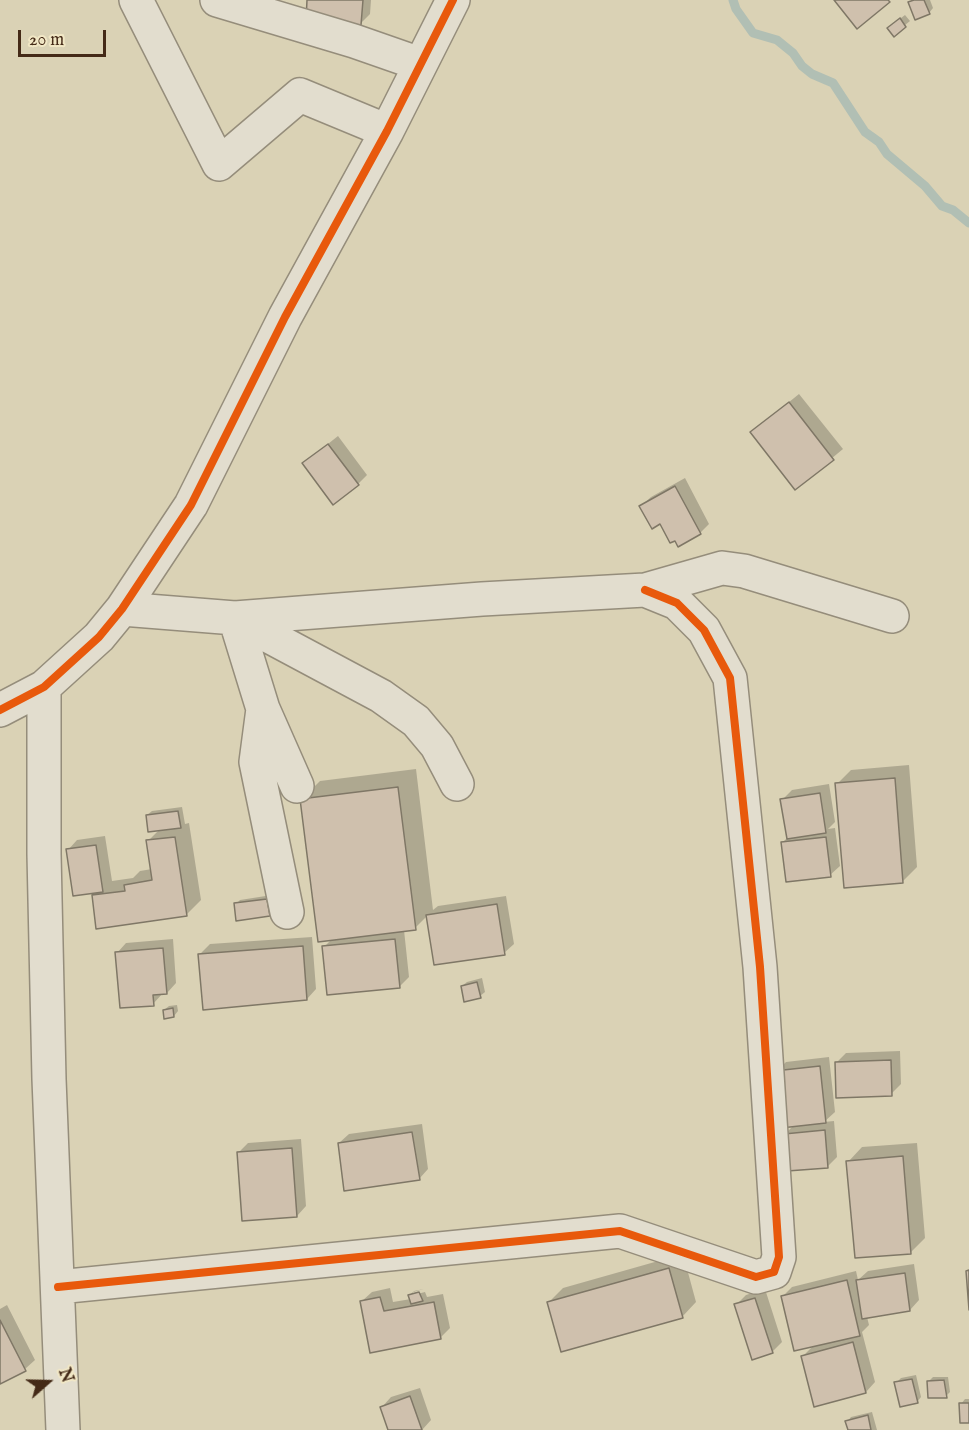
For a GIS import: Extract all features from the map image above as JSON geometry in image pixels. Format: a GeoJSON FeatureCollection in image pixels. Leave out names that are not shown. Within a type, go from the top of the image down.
{"type":"FeatureCollection","features":[{"type":"Feature","properties":{"kind":"street"},"geometry":{"type":"LineString","coordinates":[[136,0],[219,164],[300,95],[387,131]]}},
{"type":"Feature","properties":{"kind":"street"},"geometry":{"type":"LineString","coordinates":[[217,0],[354,41],[420,64]]}},
{"type":"Feature","properties":{"kind":"street"},"geometry":{"type":"LineString","coordinates":[[0,710],[44,687],[99,637],[122,609],[191,505],[285,317],[387,131],[453,0]]}},
{"type":"Feature","properties":{"kind":"street"},"geometry":{"type":"LineString","coordinates":[[122,609],[235,618],[482,599],[645,590],[723,568],[744,571],[892,616]]}},
{"type":"Feature","properties":{"kind":"street"},"geometry":{"type":"LineString","coordinates":[[58,1287],[620,1231],[756,1277],[774,1272],[779,1257],[760,967],[730,678],[704,630],[677,603],[645,590]]}},
{"type":"Feature","properties":{"kind":"street"},"geometry":{"type":"LineString","coordinates":[[235,618],[262,709],[297,786]]}},
{"type":"Feature","properties":{"kind":"street"},"geometry":{"type":"LineString","coordinates":[[235,618],[371,691],[416,721],[437,746],[457,784]]}},
{"type":"Feature","properties":{"kind":"street"},"geometry":{"type":"LineString","coordinates":[[44,687],[48,1068],[63,1430]]}},
{"type":"Feature","properties":{"kind":"street"},"geometry":{"type":"LineString","coordinates":[[262,709],[256,762],[287,912]]}},
{"type":"Feature","properties":{"kind":"building"},"geometry":{"type":"Polygon","coordinates":[[[307,0],[363,0],[361,25],[306,21],[307,0]]]}},
{"type":"Feature","properties":{"kind":"building"},"geometry":{"type":"Polygon","coordinates":[[[834,0],[888,0],[890,2],[857,29],[834,0]]]}},
{"type":"Feature","properties":{"kind":"building"},"geometry":{"type":"Polygon","coordinates":[[[924,0],[930,14],[915,20],[908,2],[924,0]]]}},
{"type":"Feature","properties":{"kind":"building"},"geometry":{"type":"Polygon","coordinates":[[[900,18],[906,27],[894,37],[887,28],[900,18]]]}},
{"type":"Feature","properties":{"kind":"building"},"geometry":{"type":"Polygon","coordinates":[[[789,402],[834,460],[795,490],[750,432],[789,402]]]}},
{"type":"Feature","properties":{"kind":"building"},"geometry":{"type":"Polygon","coordinates":[[[328,444],[359,485],[333,505],[302,463],[328,444]]]}},
{"type":"Feature","properties":{"kind":"building"},"geometry":{"type":"Polygon","coordinates":[[[675,486],[701,534],[678,547],[675,541],[670,543],[660,524],[652,529],[639,506],[675,486]]]}},
{"type":"Feature","properties":{"kind":"building"},"geometry":{"type":"Polygon","coordinates":[[[895,778],[903,883],[844,888],[835,783],[895,778]]]}},
{"type":"Feature","properties":{"kind":"building"},"geometry":{"type":"Polygon","coordinates":[[[398,787],[416,930],[318,942],[300,799],[398,787]]]}},
{"type":"Feature","properties":{"kind":"building"},"geometry":{"type":"Polygon","coordinates":[[[820,793],[826,833],[787,839],[780,799],[820,793]]]}},
{"type":"Feature","properties":{"kind":"building"},"geometry":{"type":"Polygon","coordinates":[[[178,811],[181,828],[148,832],[146,815],[178,811]]]}},
{"type":"Feature","properties":{"kind":"building"},"geometry":{"type":"Polygon","coordinates":[[[175,837],[187,916],[96,929],[92,895],[125,891],[124,885],[152,880],[146,840],[175,837]]]}},
{"type":"Feature","properties":{"kind":"building"},"geometry":{"type":"Polygon","coordinates":[[[826,837],[831,877],[786,882],[781,842],[826,837]]]}},
{"type":"Feature","properties":{"kind":"building"},"geometry":{"type":"Polygon","coordinates":[[[96,845],[103,892],[73,896],[66,849],[96,845]]]}},
{"type":"Feature","properties":{"kind":"building"},"geometry":{"type":"Polygon","coordinates":[[[267,899],[270,916],[236,921],[234,903],[267,899]]]}},
{"type":"Feature","properties":{"kind":"building"},"geometry":{"type":"Polygon","coordinates":[[[497,904],[505,955],[434,965],[426,915],[497,904]]]}},
{"type":"Feature","properties":{"kind":"building"},"geometry":{"type":"Polygon","coordinates":[[[395,939],[400,988],[327,995],[322,946],[395,939]]]}},
{"type":"Feature","properties":{"kind":"building"},"geometry":{"type":"Polygon","coordinates":[[[303,946],[307,1000],[203,1010],[198,954],[303,946]]]}},
{"type":"Feature","properties":{"kind":"building"},"geometry":{"type":"Polygon","coordinates":[[[163,948],[167,994],[153,995],[154,1006],[120,1008],[115,952],[163,948]]]}},
{"type":"Feature","properties":{"kind":"building"},"geometry":{"type":"Polygon","coordinates":[[[477,982],[481,998],[464,1002],[461,986],[477,982]]]}},
{"type":"Feature","properties":{"kind":"building"},"geometry":{"type":"Polygon","coordinates":[[[173,1008],[174,1017],[164,1019],[163,1010],[173,1008]]]}},
{"type":"Feature","properties":{"kind":"building"},"geometry":{"type":"Polygon","coordinates":[[[891,1060],[892,1096],[836,1098],[835,1062],[891,1060]]]}},
{"type":"Feature","properties":{"kind":"building"},"geometry":{"type":"Polygon","coordinates":[[[820,1066],[826,1123],[781,1128],[774,1071],[820,1066]]]}},
{"type":"Feature","properties":{"kind":"building"},"geometry":{"type":"Polygon","coordinates":[[[825,1130],[828,1168],[787,1171],[784,1134],[825,1130]]]}},
{"type":"Feature","properties":{"kind":"building"},"geometry":{"type":"Polygon","coordinates":[[[412,1132],[420,1180],[344,1191],[338,1143],[412,1132]]]}},
{"type":"Feature","properties":{"kind":"building"},"geometry":{"type":"Polygon","coordinates":[[[292,1148],[297,1217],[242,1221],[237,1152],[292,1148]]]}},
{"type":"Feature","properties":{"kind":"building"},"geometry":{"type":"Polygon","coordinates":[[[903,1156],[911,1254],[855,1258],[846,1161],[903,1156]]]}},
{"type":"Feature","properties":{"kind":"building"},"geometry":{"type":"Polygon","coordinates":[[[669,1268],[683,1318],[561,1352],[547,1302],[669,1268]]]}},
{"type":"Feature","properties":{"kind":"building"},"geometry":{"type":"Polygon","coordinates":[[[969,1270],[969,1310],[966,1271],[969,1270]]]}},
{"type":"Feature","properties":{"kind":"building"},"geometry":{"type":"Polygon","coordinates":[[[905,1273],[910,1311],[862,1319],[856,1280],[905,1273]]]}},
{"type":"Feature","properties":{"kind":"building"},"geometry":{"type":"Polygon","coordinates":[[[847,1280],[860,1336],[794,1351],[781,1296],[847,1280]]]}},
{"type":"Feature","properties":{"kind":"building"},"geometry":{"type":"Polygon","coordinates":[[[419,1292],[423,1301],[411,1304],[408,1295],[419,1292]]]}},
{"type":"Feature","properties":{"kind":"building"},"geometry":{"type":"Polygon","coordinates":[[[380,1297],[384,1311],[434,1302],[441,1339],[370,1353],[360,1301],[380,1297]]]}},
{"type":"Feature","properties":{"kind":"building"},"geometry":{"type":"Polygon","coordinates":[[[755,1298],[773,1353],[752,1360],[734,1304],[755,1298]]]}},
{"type":"Feature","properties":{"kind":"building"},"geometry":{"type":"Polygon","coordinates":[[[0,1320],[26,1371],[0,1384],[0,1320]]]}},
{"type":"Feature","properties":{"kind":"building"},"geometry":{"type":"Polygon","coordinates":[[[853,1342],[866,1393],[814,1407],[801,1356],[853,1342]]]}},
{"type":"Feature","properties":{"kind":"building"},"geometry":{"type":"Polygon","coordinates":[[[912,1379],[918,1403],[900,1407],[894,1382],[912,1379]]]}},
{"type":"Feature","properties":{"kind":"building"},"geometry":{"type":"Polygon","coordinates":[[[944,1380],[947,1398],[928,1398],[927,1381],[944,1380]]]}},
{"type":"Feature","properties":{"kind":"building"},"geometry":{"type":"Polygon","coordinates":[[[410,1396],[422,1430],[388,1430],[380,1407],[410,1396]]]}},
{"type":"Feature","properties":{"kind":"building"},"geometry":{"type":"Polygon","coordinates":[[[959,1403],[969,1403],[969,1423],[960,1423],[959,1403]]]}},
{"type":"Feature","properties":{"kind":"building"},"geometry":{"type":"Polygon","coordinates":[[[868,1415],[871,1430],[848,1430],[845,1421],[868,1415]]]}},
{"type":"Feature","properties":{"kind":"waterway"},"geometry":{"type":"LineString","coordinates":[[733,0],[736,9],[753,33],[777,40],[793,53],[802,66],[812,74],[833,83],[865,132],[879,142],[887,154],[925,186],[942,206],[953,210],[969,223]]}},
{"type":"Feature","properties":{"kind":"cycle path"},"geometry":{"type":"LineString","coordinates":[[0,710],[44,687],[99,637],[122,609],[191,505],[285,317],[387,131],[453,0]]}},
{"type":"Feature","properties":{"kind":"cycle path"},"geometry":{"type":"LineString","coordinates":[[58,1287],[620,1231],[756,1277],[774,1272],[779,1257],[760,967],[730,678],[704,630],[677,603],[645,590]]}}]}
